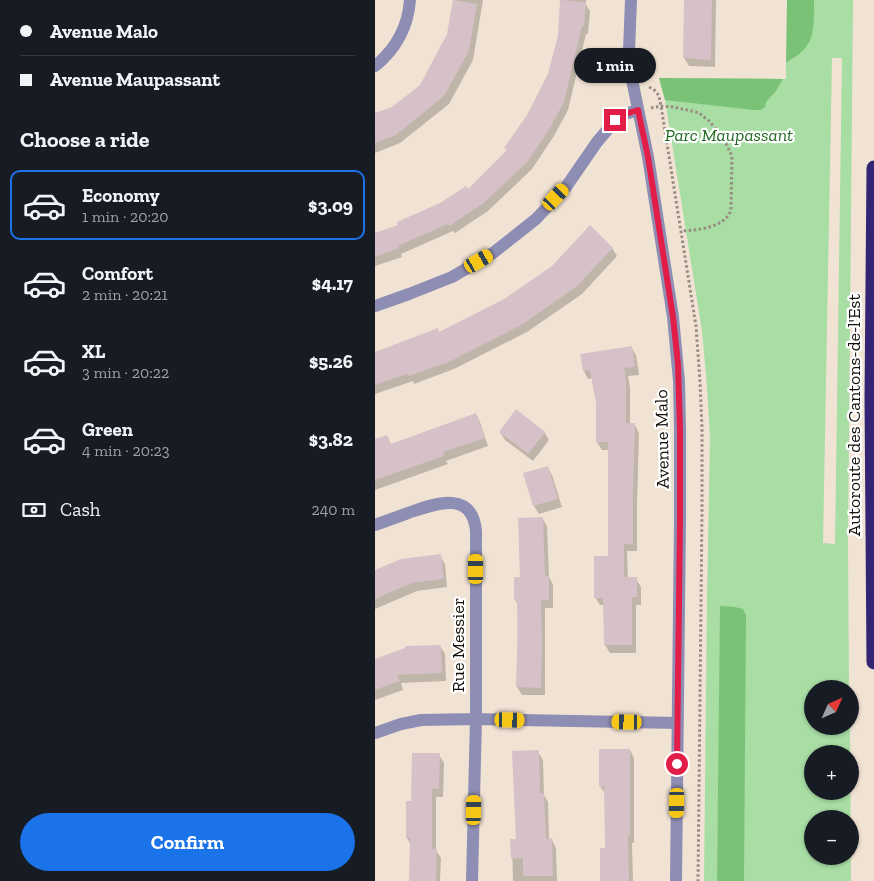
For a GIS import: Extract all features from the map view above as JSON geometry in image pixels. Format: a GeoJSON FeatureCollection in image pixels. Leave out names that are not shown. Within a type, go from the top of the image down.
{"type":"FeatureCollection","features":[{"type":"Feature","properties":{"kind":"highway","name":"Autoroute des Cantons-de-l'Est"},"geometry":{"type":"LineString","coordinates":[[874,168],[872,380],[874,662]]}},
{"type":"Feature","properties":{"kind":"street"},"geometry":{"type":"LineString","coordinates":[[375,66],[386,57],[399,39],[409,14],[410,0]]}},
{"type":"Feature","properties":{"kind":"street","name":"Avenue Malo"},"geometry":{"type":"LineString","coordinates":[[631,0],[629,52],[631,75],[648,157],[673,317],[678,364],[680,430],[676,881]]}},
{"type":"Feature","properties":{"kind":"street"},"geometry":{"type":"LineString","coordinates":[[375,306],[452,277],[493,253],[536,219],[566,187],[597,142],[615,120],[625,114],[638,110]]}},
{"type":"Feature","properties":{"kind":"street","name":"Rue Messier"},"geometry":{"type":"LineString","coordinates":[[375,525],[427,506],[449,502],[464,508],[474,520],[476,531],[476,719],[472,881]]}},
{"type":"Feature","properties":{"kind":"street"},"geometry":{"type":"LineString","coordinates":[[375,733],[401,724],[421,720],[476,719],[678,724]]}},
{"type":"Feature","properties":{"kind":"path"},"geometry":{"type":"LineString","coordinates":[[661,106],[699,113],[723,137],[732,156],[730,214],[725,220],[713,226],[681,231]]}},
{"type":"Feature","properties":{"kind":"path"},"geometry":{"type":"LineString","coordinates":[[694,732],[699,732],[698,881]]}},
{"type":"Feature","properties":{"kind":"green space"},"geometry":{"type":"Polygon","coordinates":[[[787,0],[814,0],[814,10],[813,29],[810,40],[801,52],[786,63],[787,0]]]}},
{"type":"Feature","properties":{"kind":"green space","name":"Parc Maupassant"},"geometry":{"type":"Polygon","coordinates":[[[814,0],[853,0],[848,543],[849,680],[804,680],[804,735],[850,735],[850,745],[804,745],[804,800],[850,800],[851,810],[804,810],[804,865],[851,865],[851,881],[744,881],[744,761],[721,606],[717,881],[704,881],[710,438],[702,331],[665,100],[659,78],[786,79],[786,63],[797,56],[813,25],[814,0]],[[832,58],[823,543],[835,544],[842,58],[832,58]]]}},
{"type":"Feature","properties":{"kind":"green space"},"geometry":{"type":"Polygon","coordinates":[[[659,78],[783,79],[776,91],[766,102],[765,107],[760,110],[754,110],[665,100],[659,78]]]}},
{"type":"Feature","properties":{"kind":"green space"},"geometry":{"type":"Polygon","coordinates":[[[720,606],[743,609],[746,615],[744,881],[717,881],[720,606]]]}},
{"type":"Feature","properties":{"kind":"building"},"geometry":{"type":"Polygon","coordinates":[[[453,0],[477,4],[469,51],[444,96],[396,135],[375,143],[375,113],[392,107],[420,85],[447,34],[453,0]]]}},
{"type":"Feature","properties":{"kind":"building"},"geometry":{"type":"Polygon","coordinates":[[[560,0],[586,2],[584,26],[582,26],[564,102],[550,128],[528,161],[484,203],[449,226],[448,224],[398,246],[399,248],[375,257],[375,233],[398,225],[397,222],[440,203],[466,186],[468,189],[507,150],[504,148],[527,115],[548,74],[558,35],[560,0]]]}},
{"type":"Feature","properties":{"kind":"building"},"geometry":{"type":"Polygon","coordinates":[[[684,0],[712,0],[711,60],[683,58],[684,0]]]}},
{"type":"Feature","properties":{"kind":"building"},"geometry":{"type":"Polygon","coordinates":[[[590,225],[613,248],[577,286],[523,324],[449,362],[375,385],[375,352],[438,328],[439,332],[504,299],[552,266],[590,225]]]}},
{"type":"Feature","properties":{"kind":"building"},"geometry":{"type":"Polygon","coordinates":[[[632,346],[635,367],[624,368],[626,379],[626,423],[635,423],[633,544],[624,544],[624,577],[637,577],[637,597],[632,597],[632,645],[604,645],[603,598],[594,598],[594,556],[608,556],[608,442],[596,442],[596,403],[590,370],[583,371],[580,354],[632,346]]]}},
{"type":"Feature","properties":{"kind":"building"},"geometry":{"type":"Polygon","coordinates":[[[516,409],[545,432],[528,454],[499,432],[516,409]]]}},
{"type":"Feature","properties":{"kind":"building"},"geometry":{"type":"Polygon","coordinates":[[[476,413],[485,438],[443,452],[444,456],[375,480],[375,439],[387,435],[391,444],[476,413]]]}},
{"type":"Feature","properties":{"kind":"building"},"geometry":{"type":"Polygon","coordinates":[[[548,466],[558,499],[533,506],[523,473],[548,466]]]}},
{"type":"Feature","properties":{"kind":"building"},"geometry":{"type":"Polygon","coordinates":[[[543,517],[545,576],[549,576],[549,600],[541,600],[541,688],[516,687],[518,653],[517,600],[514,600],[514,577],[520,577],[518,518],[543,517]]]}},
{"type":"Feature","properties":{"kind":"building"},"geometry":{"type":"Polygon","coordinates":[[[441,554],[444,579],[412,583],[375,599],[375,570],[401,559],[441,554]]]}},
{"type":"Feature","properties":{"kind":"building"},"geometry":{"type":"Polygon","coordinates":[[[441,645],[442,673],[397,675],[400,681],[375,690],[375,659],[405,648],[405,646],[441,645]]]}},
{"type":"Feature","properties":{"kind":"building"},"geometry":{"type":"Polygon","coordinates":[[[599,749],[630,749],[629,881],[600,881],[600,848],[605,848],[604,786],[599,787],[599,749]]]}},
{"type":"Feature","properties":{"kind":"building"},"geometry":{"type":"Polygon","coordinates":[[[539,750],[540,793],[544,793],[546,839],[552,838],[553,876],[523,876],[523,858],[511,859],[510,839],[516,839],[512,751],[539,750]]]}},
{"type":"Feature","properties":{"kind":"building"},"geometry":{"type":"Polygon","coordinates":[[[412,753],[440,753],[439,789],[432,789],[432,849],[437,849],[436,881],[409,881],[410,838],[406,838],[406,801],[411,801],[412,753]]]}},
{"type":"Feature","properties":{"kind":"route"},"geometry":{"type":"LineString","coordinates":[[615,120],[625,114],[638,110],[648,157],[673,317],[676,348],[680,430],[677,764]]}}]}
